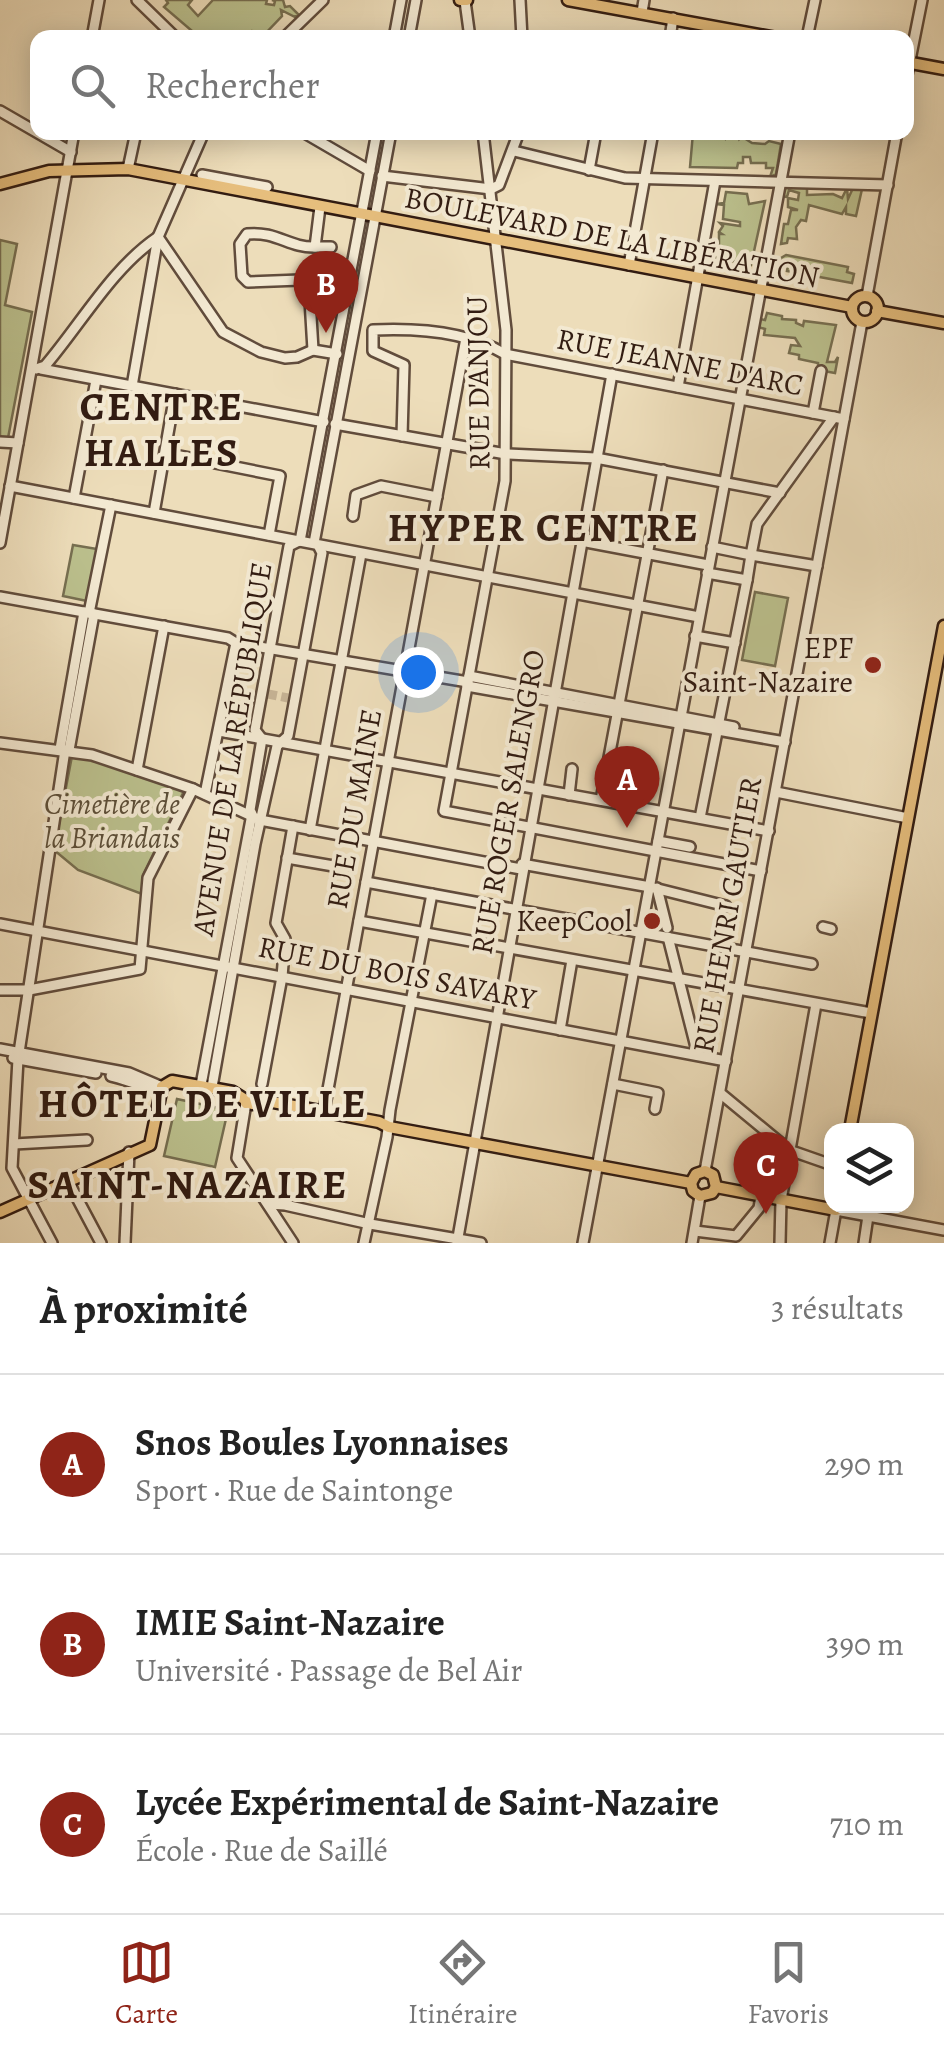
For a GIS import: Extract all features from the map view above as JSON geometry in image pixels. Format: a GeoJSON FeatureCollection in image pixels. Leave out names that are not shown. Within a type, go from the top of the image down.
{"type":"FeatureCollection","features":[{"type":"Feature","properties":{"kind":"main road"},"geometry":{"type":"LineString","coordinates":[[568,0],[640,8]]}},
{"type":"Feature","properties":{"kind":"main road"},"geometry":{"type":"LineString","coordinates":[[600,0],[719,30]]}},
{"type":"Feature","properties":{"kind":"main road"},"geometry":{"type":"LineString","coordinates":[[914,63],[944,69]]}},
{"type":"Feature","properties":{"kind":"main road","name":"BOULEVARD DE LA LIBÉRATION"},"geometry":{"type":"LineString","coordinates":[[0,184],[68,170],[128,169],[852,307]]}},
{"type":"Feature","properties":{"kind":"main road"},"geometry":{"type":"LineString","coordinates":[[867,296],[874,300],[877,311],[872,320],[862,322],[853,314],[852,307],[856,300],[867,296]]}},
{"type":"Feature","properties":{"kind":"main road"},"geometry":{"type":"LineString","coordinates":[[877,311],[944,323]]}},
{"type":"Feature","properties":{"kind":"main road"},"geometry":{"type":"LineString","coordinates":[[851,1123],[944,626]]}},
{"type":"Feature","properties":{"kind":"main road"},"geometry":{"type":"LineString","coordinates":[[0,1212],[150,1145],[162,1087],[170,1082],[240,1094],[246,1104],[378,1129],[389,1127]]}},
{"type":"Feature","properties":{"kind":"main road"},"geometry":{"type":"LineString","coordinates":[[246,1104],[261,1092],[389,1127],[691,1183]]}},
{"type":"Feature","properties":{"kind":"main road"},"geometry":{"type":"LineString","coordinates":[[706,1171],[713,1175],[716,1187],[708,1195],[700,1196],[691,1183],[696,1174],[706,1171]]}},
{"type":"Feature","properties":{"kind":"main road"},"geometry":{"type":"LineString","coordinates":[[716,1187],[824,1206]]}},
{"type":"Feature","properties":{"kind":"street"},"geometry":{"type":"LineString","coordinates":[[93,30],[99,0]]}},
{"type":"Feature","properties":{"kind":"street"},"geometry":{"type":"LineString","coordinates":[[137,0],[168,30]]}},
{"type":"Feature","properties":{"kind":"street"},"geometry":{"type":"LineString","coordinates":[[292,30],[323,0]]}},
{"type":"Feature","properties":{"kind":"street"},"geometry":{"type":"LineString","coordinates":[[396,30],[402,0]]}},
{"type":"Feature","properties":{"kind":"street"},"geometry":{"type":"LineString","coordinates":[[410,30],[416,0]]}},
{"type":"Feature","properties":{"kind":"street"},"geometry":{"type":"LineString","coordinates":[[464,0],[469,30]]}},
{"type":"Feature","properties":{"kind":"street"},"geometry":{"type":"LineString","coordinates":[[520,0],[522,30]]}},
{"type":"Feature","properties":{"kind":"street"},"geometry":{"type":"LineString","coordinates":[[809,30],[815,0]]}},
{"type":"Feature","properties":{"kind":"street"},"geometry":{"type":"LineString","coordinates":[[914,35],[922,0]]}},
{"type":"Feature","properties":{"kind":"street"},"geometry":{"type":"LineString","coordinates":[[672,30],[674,18]]}},
{"type":"Feature","properties":{"kind":"street"},"geometry":{"type":"LineString","coordinates":[[0,111],[30,128]]}},
{"type":"Feature","properties":{"kind":"street"},"geometry":{"type":"LineString","coordinates":[[50,140],[71,152]]}},
{"type":"Feature","properties":{"kind":"street"},"geometry":{"type":"LineString","coordinates":[[0,543],[36,369],[73,140]]}},
{"type":"Feature","properties":{"kind":"street"},"geometry":{"type":"LineString","coordinates":[[128,169],[134,140]]}},
{"type":"Feature","properties":{"kind":"street"},"geometry":{"type":"LineString","coordinates":[[132,386],[158,237],[200,140]]}},
{"type":"Feature","properties":{"kind":"street"},"geometry":{"type":"LineString","coordinates":[[317,140],[370,171]]}},
{"type":"Feature","properties":{"kind":"street","name":"AVENUE DE LA RÉPUBLIQUE"},"geometry":{"type":"LineString","coordinates":[[206,1087],[256,819],[279,742],[288,736],[292,699],[304,656],[322,553],[316,544],[337,354],[376,140]]}},
{"type":"Feature","properties":{"kind":"street","name":"AVENUE DE LA RÉPUBLIQUE"},"geometry":{"type":"LineString","coordinates":[[256,819],[250,810],[262,739],[256,730],[289,546],[300,541],[330,423],[380,219],[382,176],[389,140]]}},
{"type":"Feature","properties":{"kind":"street","name":"RUE D'ANJOU"},"geometry":{"type":"LineString","coordinates":[[484,140],[498,241],[505,354],[506,481],[444,811],[528,828]]}},
{"type":"Feature","properties":{"kind":"street"},"geometry":{"type":"LineString","coordinates":[[382,176],[491,190],[499,185],[517,140]]}},
{"type":"Feature","properties":{"kind":"street"},"geometry":{"type":"LineString","coordinates":[[589,170],[595,140]]}},
{"type":"Feature","properties":{"kind":"street"},"geometry":{"type":"LineString","coordinates":[[629,265],[651,140]]}},
{"type":"Feature","properties":{"kind":"street"},"geometry":{"type":"LineString","coordinates":[[583,1243],[620,1041],[654,888],[663,812],[788,140]]}},
{"type":"Feature","properties":{"kind":"street"},"geometry":{"type":"LineString","coordinates":[[867,296],[896,140]]}},
{"type":"Feature","properties":{"kind":"street"},"geometry":{"type":"LineString","coordinates":[[514,151],[644,179],[888,185]]}},
{"type":"Feature","properties":{"kind":"street"},"geometry":{"type":"LineString","coordinates":[[202,175],[268,187]]}},
{"type":"Feature","properties":{"kind":"street"},"geometry":{"type":"LineString","coordinates":[[678,387],[715,181]]}},
{"type":"Feature","properties":{"kind":"street"},"geometry":{"type":"LineString","coordinates":[[315,247],[320,208]]}},
{"type":"Feature","properties":{"kind":"street"},"geometry":{"type":"LineString","coordinates":[[313,350],[309,283],[248,282],[242,276],[240,244],[248,234],[258,234],[276,235],[298,246],[332,246]]}},
{"type":"Feature","properties":{"kind":"street"},"geometry":{"type":"LineString","coordinates":[[36,369],[119,274],[158,237]]}},
{"type":"Feature","properties":{"kind":"street"},"geometry":{"type":"LineString","coordinates":[[158,237],[223,332],[261,352],[286,358],[313,350],[337,354]]}},
{"type":"Feature","properties":{"kind":"street","name":"RUE HENRI GAUTIER"},"geometry":{"type":"LineString","coordinates":[[706,1171],[817,566],[840,418],[862,322]]}},
{"type":"Feature","properties":{"kind":"street","name":"RUE JEANNE D'ARC"},"geometry":{"type":"LineString","coordinates":[[402,436],[404,365],[373,352],[374,330],[429,331],[466,338],[505,354],[840,418]]}},
{"type":"Feature","properties":{"kind":"street","name":"RUE DU MAINE"},"geometry":{"type":"LineString","coordinates":[[324,1111],[466,338]]}},
{"type":"Feature","properties":{"kind":"street"},"geometry":{"type":"LineString","coordinates":[[36,369],[506,454],[596,458],[780,493]]}},
{"type":"Feature","properties":{"kind":"street"},"geometry":{"type":"LineString","coordinates":[[813,413],[821,371]]}},
{"type":"Feature","properties":{"kind":"street","name":"RUE ROGER SALENGRO"},"geometry":{"type":"LineString","coordinates":[[457,1241],[612,374]]}},
{"type":"Feature","properties":{"kind":"street"},"geometry":{"type":"LineString","coordinates":[[74,498],[96,380]]}},
{"type":"Feature","properties":{"kind":"street"},"geometry":{"type":"LineString","coordinates":[[154,513],[172,454],[176,394]]}},
{"type":"Feature","properties":{"kind":"street"},"geometry":{"type":"LineString","coordinates":[[700,818],[757,524],[840,418]]}},
{"type":"Feature","properties":{"kind":"street"},"geometry":{"type":"LineString","coordinates":[[0,442],[18,442]]}},
{"type":"Feature","properties":{"kind":"street"},"geometry":{"type":"LineString","coordinates":[[172,454],[280,476],[269,535]]}},
{"type":"Feature","properties":{"kind":"street"},"geometry":{"type":"LineString","coordinates":[[601,800],[663,470]]}},
{"type":"Feature","properties":{"kind":"street"},"geometry":{"type":"LineString","coordinates":[[10,486],[699,617]]}},
{"type":"Feature","properties":{"kind":"street"},"geometry":{"type":"LineString","coordinates":[[352,516],[356,494],[381,486],[437,497]]}},
{"type":"Feature","properties":{"kind":"street"},"geometry":{"type":"LineString","coordinates":[[52,1243],[12,1168],[18,1056],[65,750],[112,505]]}},
{"type":"Feature","properties":{"kind":"street"},"geometry":{"type":"LineString","coordinates":[[581,541],[747,580]]}},
{"type":"Feature","properties":{"kind":"street"},"geometry":{"type":"LineString","coordinates":[[712,547],[817,566]]}},
{"type":"Feature","properties":{"kind":"street"},"geometry":{"type":"LineString","coordinates":[[310,830],[361,554]]}},
{"type":"Feature","properties":{"kind":"street"},"geometry":{"type":"LineString","coordinates":[[0,597],[228,638],[236,643],[304,656],[785,739]]}},
{"type":"Feature","properties":{"kind":"street"},"geometry":{"type":"LineString","coordinates":[[137,770],[164,626]]}},
{"type":"Feature","properties":{"kind":"street"},"geometry":{"type":"LineString","coordinates":[[695,636],[735,643]]}},
{"type":"Feature","properties":{"kind":"street"},"geometry":{"type":"LineString","coordinates":[[206,794],[236,643]]}},
{"type":"Feature","properties":{"kind":"street"},"geometry":{"type":"LineString","coordinates":[[220,731],[326,746],[388,762],[768,830]]}},
{"type":"Feature","properties":{"kind":"street"},"geometry":{"type":"LineString","coordinates":[[0,743],[65,750],[137,770],[206,794],[256,819],[654,888],[726,906]]}},
{"type":"Feature","properties":{"kind":"street"},"geometry":{"type":"LineString","coordinates":[[570,795],[572,769]]}},
{"type":"Feature","properties":{"kind":"street"},"geometry":{"type":"LineString","coordinates":[[0,990],[28,990],[140,969],[148,878],[193,789]]}},
{"type":"Feature","properties":{"kind":"street"},"geometry":{"type":"LineString","coordinates":[[776,792],[908,818]]}},
{"type":"Feature","properties":{"kind":"street"},"geometry":{"type":"LineString","coordinates":[[261,1092],[282,977],[286,939],[276,923],[293,826]]}},
{"type":"Feature","properties":{"kind":"street"},"geometry":{"type":"LineString","coordinates":[[528,828],[761,871]]}},
{"type":"Feature","properties":{"kind":"street"},"geometry":{"type":"LineString","coordinates":[[657,849],[690,847]]}},
{"type":"Feature","properties":{"kind":"street"},"geometry":{"type":"LineString","coordinates":[[287,858],[345,868]]}},
{"type":"Feature","properties":{"kind":"street"},"geometry":{"type":"LineString","coordinates":[[366,882],[668,932],[812,964]]}},
{"type":"Feature","properties":{"kind":"street"},"geometry":{"type":"LineString","coordinates":[[654,888],[698,1055]]}},
{"type":"Feature","properties":{"kind":"street"},"geometry":{"type":"LineString","coordinates":[[364,1243],[432,894]]}},
{"type":"Feature","properties":{"kind":"street"},"geometry":{"type":"LineString","coordinates":[[359,921],[871,1013]]}},
{"type":"Feature","properties":{"kind":"street","name":"RUE DU BOIS SAVARY"},"geometry":{"type":"LineString","coordinates":[[0,924],[726,1061]]}},
{"type":"Feature","properties":{"kind":"street"},"geometry":{"type":"LineString","coordinates":[[560,1030],[572,960]]}},
{"type":"Feature","properties":{"kind":"street"},"geometry":{"type":"LineString","coordinates":[[780,1243],[781,1200],[816,1004]]}},
{"type":"Feature","properties":{"kind":"street"},"geometry":{"type":"LineString","coordinates":[[0,1052],[128,1073],[162,1087]]}},
{"type":"Feature","properties":{"kind":"street"},"geometry":{"type":"LineString","coordinates":[[612,1084],[658,1093],[655,1108]]}},
{"type":"Feature","properties":{"kind":"street"},"geometry":{"type":"LineString","coordinates":[[720,1093],[789,1150],[824,1162]]}},
{"type":"Feature","properties":{"kind":"street"},"geometry":{"type":"LineString","coordinates":[[246,1104],[237,1158],[291,1243]]}},
{"type":"Feature","properties":{"kind":"street"},"geometry":{"type":"LineString","coordinates":[[14,1144],[87,1140]]}},
{"type":"Feature","properties":{"kind":"street"},"geometry":{"type":"LineString","coordinates":[[126,1243],[129,1152]]}},
{"type":"Feature","properties":{"kind":"street"},"geometry":{"type":"LineString","coordinates":[[68,1180],[101,1243]]}},
{"type":"Feature","properties":{"kind":"street"},"geometry":{"type":"LineString","coordinates":[[692,1243],[700,1196]]}},
{"type":"Feature","properties":{"kind":"street"},"geometry":{"type":"LineString","coordinates":[[694,1231],[736,1236],[759,1208],[761,1196]]}},
{"type":"Feature","properties":{"kind":"street"},"geometry":{"type":"LineString","coordinates":[[268,1204],[481,1243]]}},
{"type":"Feature","properties":{"kind":"street"},"geometry":{"type":"LineString","coordinates":[[830,1243],[835,1213]]}},
{"type":"Feature","properties":{"kind":"street"},"geometry":{"type":"LineString","coordinates":[[856,1213],[944,1230]]}},
{"type":"Feature","properties":{"kind":"street"},"geometry":{"type":"LineString","coordinates":[[864,1243],[868,1216]]}},
{"type":"Feature","properties":{"kind":"green space"},"geometry":{"type":"Polygon","coordinates":[[[166,0],[192,0],[188,5],[198,16],[213,0],[267,0],[266,4],[274,5],[272,0],[283,0],[285,7],[290,6],[298,14],[295,17],[281,10],[282,16],[269,30],[191,30],[164,7],[166,0]]]}},
{"type":"Feature","properties":{"kind":"green space"},"geometry":{"type":"Polygon","coordinates":[[[692,140],[781,144],[776,174],[770,177],[773,168],[766,168],[766,163],[751,163],[750,157],[743,157],[737,168],[690,167],[692,140]]]}},
{"type":"Feature","properties":{"kind":"green space"},"geometry":{"type":"Polygon","coordinates":[[[786,186],[807,187],[807,195],[833,194],[842,198],[847,188],[848,199],[853,188],[862,189],[856,216],[846,214],[846,207],[842,214],[809,205],[806,221],[801,220],[796,227],[797,239],[788,238],[787,243],[781,244],[791,210],[798,210],[788,207],[788,198],[798,200],[799,193],[789,190],[787,197],[782,196],[786,186]]]}},
{"type":"Feature","properties":{"kind":"green space"},"geometry":{"type":"Polygon","coordinates":[[[726,192],[747,194],[749,204],[765,201],[751,265],[707,256],[712,255],[714,246],[719,246],[723,226],[720,223],[740,226],[740,222],[723,219],[724,205],[716,204],[724,203],[726,192]]]}},
{"type":"Feature","properties":{"kind":"green space"},"geometry":{"type":"Polygon","coordinates":[[[0,240],[17,244],[5,305],[32,312],[8,438],[0,437],[0,240]]]}},
{"type":"Feature","properties":{"kind":"green space"},"geometry":{"type":"Polygon","coordinates":[[[786,255],[848,267],[847,272],[854,274],[852,283],[787,271],[788,266],[780,264],[786,255]]]}},
{"type":"Feature","properties":{"kind":"green space"},"geometry":{"type":"Polygon","coordinates":[[[767,313],[796,320],[803,326],[804,321],[836,325],[827,362],[835,362],[838,357],[835,373],[818,370],[818,363],[789,353],[791,345],[800,346],[795,338],[764,335],[765,329],[758,327],[759,319],[765,320],[767,313]]]}},
{"type":"Feature","properties":{"kind":"green space"},"geometry":{"type":"Polygon","coordinates":[[[73,545],[97,549],[87,601],[63,596],[73,545]]]}},
{"type":"Feature","properties":{"kind":"green space"},"geometry":{"type":"Polygon","coordinates":[[[755,592],[788,598],[775,666],[742,660],[755,592]]]}},
{"type":"Feature","properties":{"kind":"green space","name":"Cimetière de la Briandais"},"geometry":{"type":"Polygon","coordinates":[[[72,756],[95,760],[184,791],[143,875],[142,894],[78,870],[54,850],[72,756]]]}},
{"type":"Feature","properties":{"kind":"green space"},"geometry":{"type":"Polygon","coordinates":[[[177,1099],[228,1110],[215,1167],[164,1156],[177,1099]]]}},
{"type":"Feature","properties":{"kind":"tunnel"},"geometry":{"type":"LineString","coordinates":[[170,454],[180,456]]}},
{"type":"Feature","properties":{"kind":"tunnel"},"geometry":{"type":"LineString","coordinates":[[268,694],[288,698]]}},
{"type":"Feature","properties":{"kind":"place","name":"IMIE Saint-Nazaire"},"geometry":{"type":"Point","coordinates":[326,333]}},
{"type":"Feature","properties":{"kind":"place","name":"EPF Saint-Nazaire"},"geometry":{"type":"Point","coordinates":[873,665]}},
{"type":"Feature","properties":{"kind":"place","name":"Snos Boules Lyonnaises"},"geometry":{"type":"Point","coordinates":[627,828]}},
{"type":"Feature","properties":{"kind":"place","name":"KeepCool"},"geometry":{"type":"Point","coordinates":[652,921]}},
{"type":"Feature","properties":{"kind":"place","name":"Lycée Expérimental de Saint-Nazaire"},"geometry":{"type":"Point","coordinates":[766,1214]}},
{"type":"Feature","properties":{"kind":"district","name":"CENTRE HALLES"},"geometry":{"type":"Point","coordinates":[162,429]}},
{"type":"Feature","properties":{"kind":"district","name":"HYPER CENTRE"},"geometry":{"type":"Point","coordinates":[544,527]}},
{"type":"Feature","properties":{"kind":"district","name":"HÔTEL DE VILLE"},"geometry":{"type":"Point","coordinates":[203,1103]}},
{"type":"Feature","properties":{"kind":"district","name":"SAINT-NAZAIRE"},"geometry":{"type":"Point","coordinates":[188,1184]}}]}
